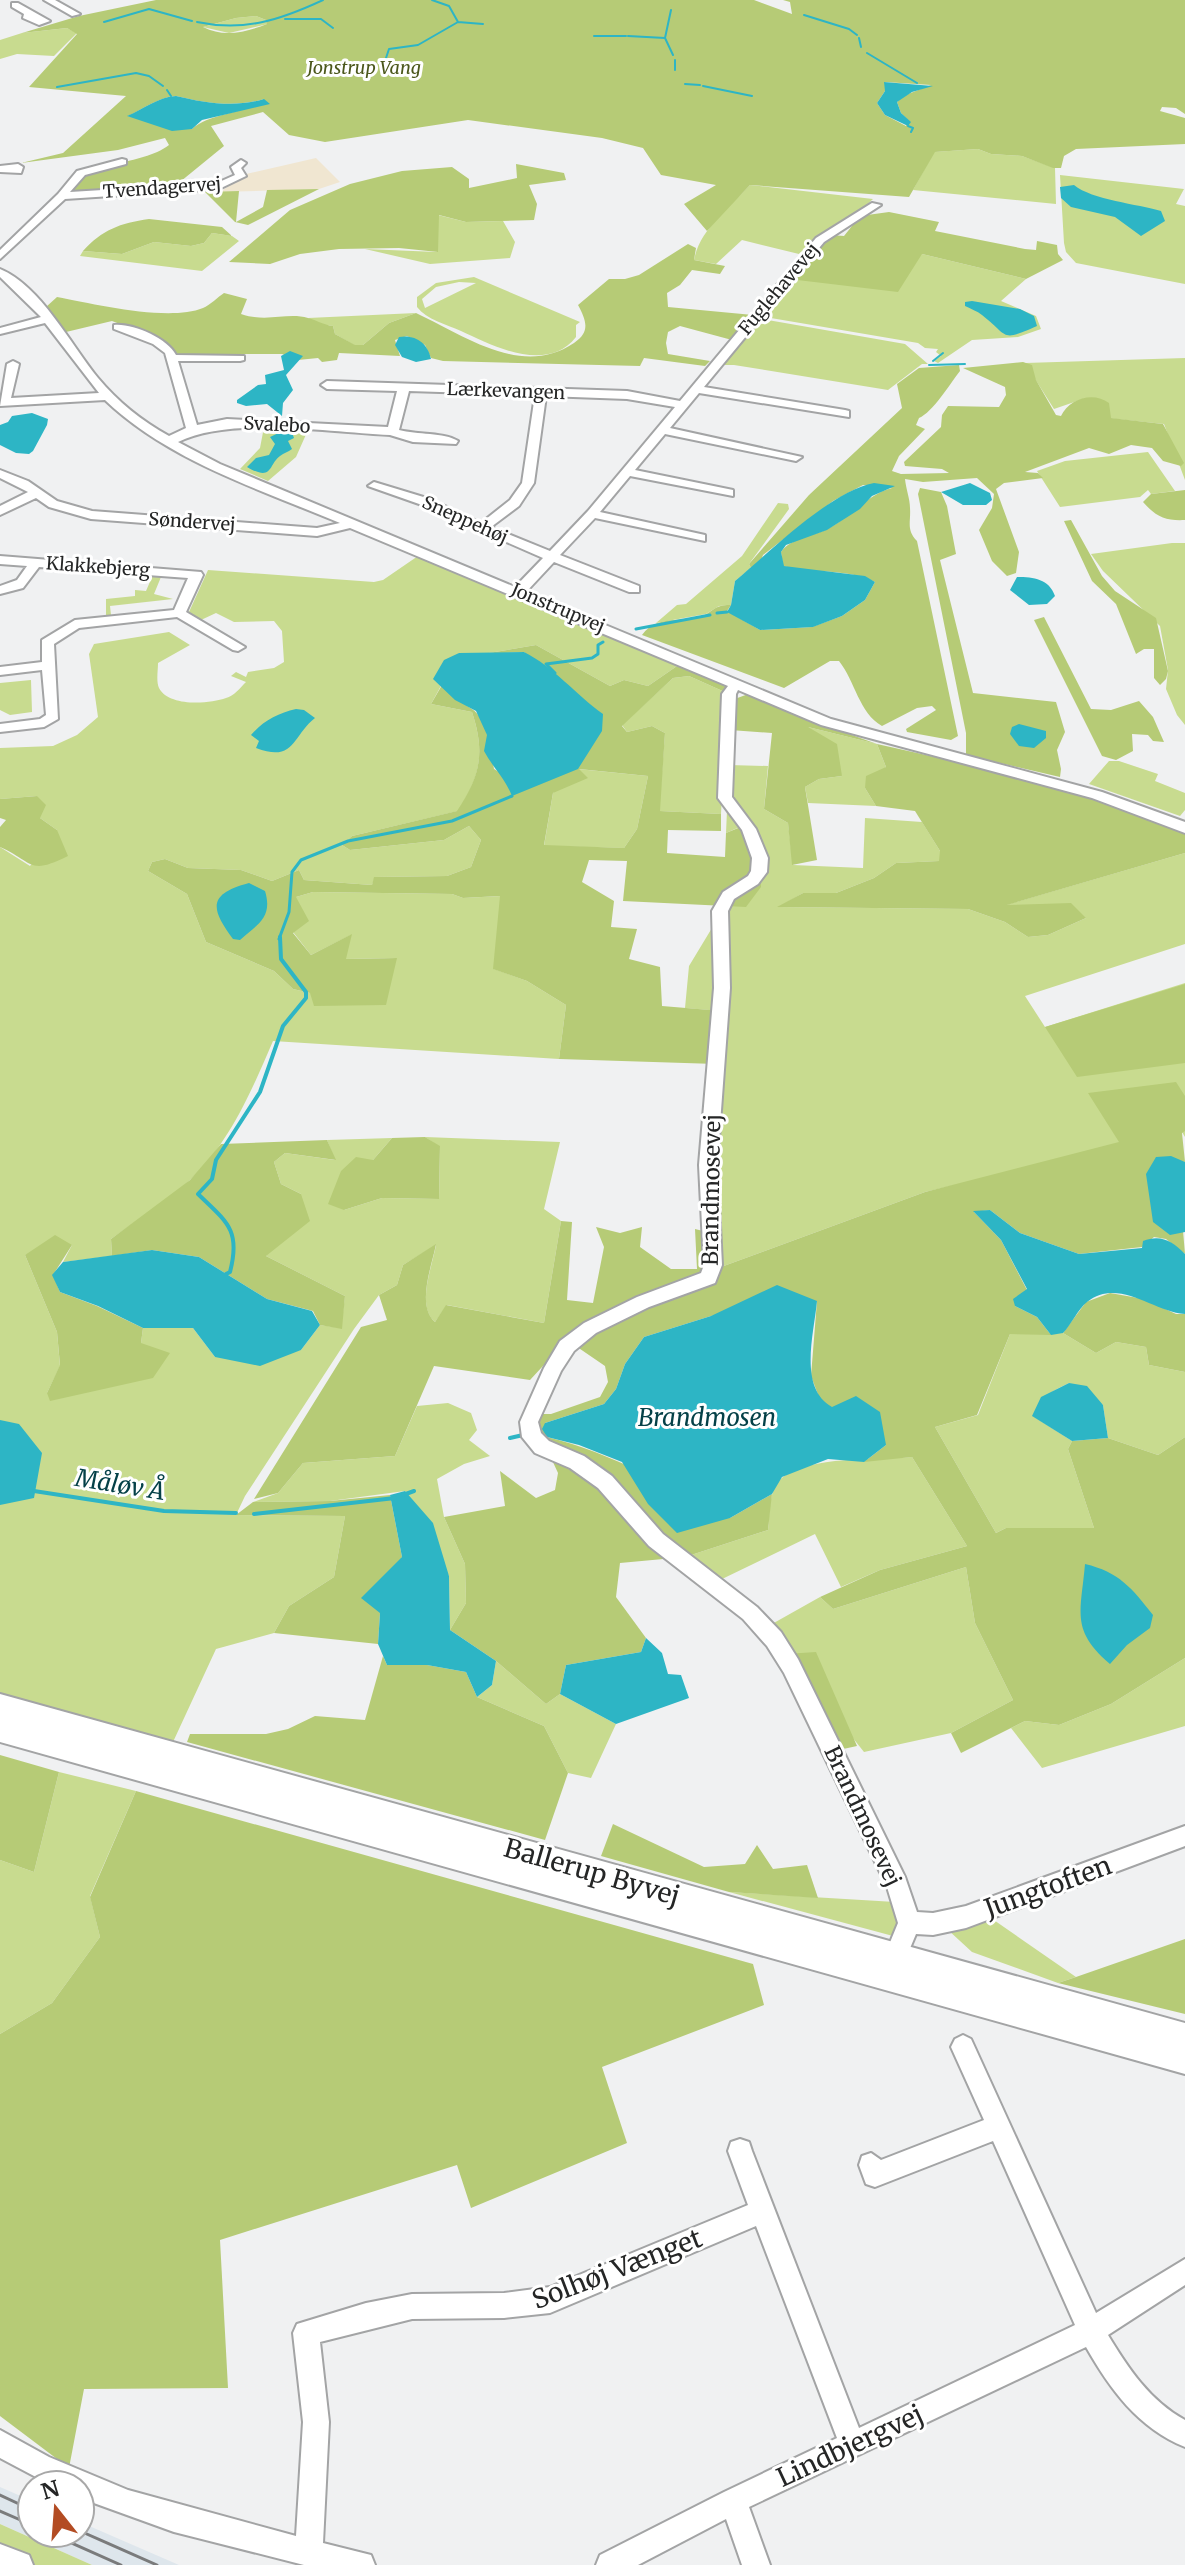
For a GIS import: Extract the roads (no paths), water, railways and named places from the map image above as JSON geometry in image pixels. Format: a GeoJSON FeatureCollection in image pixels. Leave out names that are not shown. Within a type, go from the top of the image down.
{"type":"FeatureCollection","features":[{"type":"Feature","properties":{"kind":"main road","name":"Ballerup Byvej"},"geometry":{"type":"LineString","coordinates":[[0,1706],[1185,2037]]}},
{"type":"Feature","properties":{"kind":"main road","name":"Ballerup Byvej"},"geometry":{"type":"LineString","coordinates":[[0,1730],[1185,2060]]}},
{"type":"Feature","properties":{"kind":"street"},"geometry":{"type":"LineString","coordinates":[[32,0],[10,5],[32,14]]}},
{"type":"Feature","properties":{"kind":"street"},"geometry":{"type":"LineString","coordinates":[[48,0],[75,14]]}},
{"type":"Feature","properties":{"kind":"street","name":"Tvendagervej"},"geometry":{"type":"LineString","coordinates":[[0,256],[62,196],[81,173],[122,162]]}},
{"type":"Feature","properties":{"kind":"street","name":"Tvendagervej"},"geometry":{"type":"LineString","coordinates":[[62,196],[219,186],[241,176],[236,167],[241,163]]}},
{"type":"Feature","properties":{"kind":"street"},"geometry":{"type":"LineString","coordinates":[[0,169],[18,167],[17,171]]}},
{"type":"Feature","properties":{"kind":"street","name":"Fuglehavevej"},"geometry":{"type":"LineString","coordinates":[[519,591],[554,558],[592,514],[820,240],[876,205]]}},
{"type":"Feature","properties":{"kind":"street","name":"Jonstrupvej"},"geometry":{"type":"LineString","coordinates":[[0,272],[47,319],[109,396],[167,442],[216,467],[519,591],[826,722],[867,736],[1066,785],[1185,828]]}},
{"type":"Feature","properties":{"kind":"street"},"geometry":{"type":"LineString","coordinates":[[0,331],[47,319]]}},
{"type":"Feature","properties":{"kind":"street"},"geometry":{"type":"LineString","coordinates":[[118,327],[157,342],[173,358],[192,430]]}},
{"type":"Feature","properties":{"kind":"street"},"geometry":{"type":"LineString","coordinates":[[173,358],[240,358]]}},
{"type":"Feature","properties":{"kind":"street"},"geometry":{"type":"LineString","coordinates":[[13,364],[2,402],[109,396]]}},
{"type":"Feature","properties":{"kind":"street","name":"Lærkevangen"},"geometry":{"type":"LineString","coordinates":[[327,385],[641,396],[684,405]]}},
{"type":"Feature","properties":{"kind":"street"},"geometry":{"type":"LineString","coordinates":[[391,431],[404,388]]}},
{"type":"Feature","properties":{"kind":"street"},"geometry":{"type":"LineString","coordinates":[[697,389],[845,414]]}},
{"type":"Feature","properties":{"kind":"street"},"geometry":{"type":"LineString","coordinates":[[482,528],[515,503],[528,483],[541,392]]}},
{"type":"Feature","properties":{"kind":"street","name":"Svalebo"},"geometry":{"type":"LineString","coordinates":[[167,442],[192,430],[242,423],[391,431],[413,438],[452,441]]}},
{"type":"Feature","properties":{"kind":"street"},"geometry":{"type":"LineString","coordinates":[[664,430],[796,457]]}},
{"type":"Feature","properties":{"kind":"street"},"geometry":{"type":"LineString","coordinates":[[628,472],[729,493]]}},
{"type":"Feature","properties":{"kind":"street","name":"Søndervej"},"geometry":{"type":"LineString","coordinates":[[0,474],[18,481],[53,504],[91,515],[317,532],[341,528],[351,522]]}},
{"type":"Feature","properties":{"kind":"street","name":"Sneppehøj"},"geometry":{"type":"LineString","coordinates":[[374,486],[426,502],[554,558]]}},
{"type":"Feature","properties":{"kind":"street"},"geometry":{"type":"LineString","coordinates":[[0,511],[36,493]]}},
{"type":"Feature","properties":{"kind":"street"},"geometry":{"type":"LineString","coordinates":[[592,514],[700,538]]}},
{"type":"Feature","properties":{"kind":"street"},"geometry":{"type":"LineString","coordinates":[[554,558],[634,589]]}},
{"type":"Feature","properties":{"kind":"street","name":"Klakkebjerg"},"geometry":{"type":"LineString","coordinates":[[0,560],[196,575],[179,613]]}},
{"type":"Feature","properties":{"kind":"street"},"geometry":{"type":"LineString","coordinates":[[0,590],[16,589],[35,562]]}},
{"type":"Feature","properties":{"kind":"street"},"geometry":{"type":"LineString","coordinates":[[0,728],[44,723],[53,716],[47,643],[75,624],[179,613],[238,647]]}},
{"type":"Feature","properties":{"kind":"street"},"geometry":{"type":"LineString","coordinates":[[0,671],[48,665]]}},
{"type":"Feature","properties":{"kind":"street","name":"Brandmosevej"},"geometry":{"type":"LineString","coordinates":[[736,684],[729,694],[725,798],[749,829],[760,858],[759,872],[753,880],[728,896],[720,911],[722,988],[708,1165],[713,1265],[709,1278],[590,1328],[567,1346],[553,1368],[529,1422],[532,1437],[542,1447],[577,1462],[605,1482],[656,1540],[750,1613],[774,1639],[791,1666],[897,1885],[909,1923]]}},
{"type":"Feature","properties":{"kind":"street","name":"Jungtoften"},"geometry":{"type":"LineString","coordinates":[[909,1923],[933,1924],[966,1917],[1185,1836]]}},
{"type":"Feature","properties":{"kind":"street"},"geometry":{"type":"LineString","coordinates":[[895,1957],[909,1923]]}},
{"type":"Feature","properties":{"kind":"street"},"geometry":{"type":"LineString","coordinates":[[963,2047],[1091,2331],[1116,2373],[1142,2405],[1165,2425],[1185,2434]]}},
{"type":"Feature","properties":{"kind":"street"},"geometry":{"type":"LineString","coordinates":[[871,2165],[875,2175],[1000,2126]]}},
{"type":"Feature","properties":{"kind":"street"},"geometry":{"type":"LineString","coordinates":[[740,2151],[853,2446]]}},
{"type":"Feature","properties":{"kind":"street","name":"Solhøj Vænget"},"geometry":{"type":"LineString","coordinates":[[309,2553],[316,2422],[306,2333],[389,2310],[426,2305],[520,2307],[550,2300],[763,2211]]}},
{"type":"Feature","properties":{"kind":"street","name":"Lindbjergvej"},"geometry":{"type":"LineString","coordinates":[[610,2565],[733,2501],[1091,2331],[1185,2271]]}},
{"type":"Feature","properties":{"kind":"street"},"geometry":{"type":"LineString","coordinates":[[0,2443],[99,2491],[166,2515],[361,2565]]}},
{"type":"Feature","properties":{"kind":"street"},"geometry":{"type":"LineString","coordinates":[[733,2501],[756,2565]]}},
{"type":"Feature","properties":{"kind":"street"},"geometry":{"type":"LineString","coordinates":[[0,2557],[19,2565]]}},
{"type":"Feature","properties":{"kind":"water"},"geometry":{"type":"Polygon","coordinates":[[[884,82],[933,86],[912,92],[897,102],[901,113],[911,122],[908,126],[885,115],[877,103],[885,91],[884,82]]]}},
{"type":"Feature","properties":{"kind":"water"},"geometry":{"type":"Polygon","coordinates":[[[176,96],[220,104],[264,99],[270,104],[202,120],[192,129],[172,131],[127,116],[157,101],[176,96]]]}},
{"type":"Feature","properties":{"kind":"water"},"geometry":{"type":"Polygon","coordinates":[[[1074,185],[1103,198],[1161,211],[1165,221],[1141,236],[1115,217],[1071,207],[1061,198],[1060,187],[1074,185]]]}},
{"type":"Feature","properties":{"kind":"water"},"geometry":{"type":"Polygon","coordinates":[[[965,302],[1020,309],[1034,316],[1037,326],[1006,335],[965,306],[965,302]]]}},
{"type":"Feature","properties":{"kind":"water"},"geometry":{"type":"Polygon","coordinates":[[[399,337],[420,341],[431,359],[416,362],[402,357],[395,345],[399,337]]]}},
{"type":"Feature","properties":{"kind":"water"},"geometry":{"type":"Polygon","coordinates":[[[290,351],[303,356],[286,375],[293,390],[283,403],[282,416],[267,404],[246,406],[237,403],[258,385],[266,384],[265,375],[284,370],[281,356],[290,351]]]}},
{"type":"Feature","properties":{"kind":"water"},"geometry":{"type":"Polygon","coordinates":[[[32,413],[48,419],[33,451],[29,454],[16,453],[0,445],[0,425],[12,416],[32,413]]]}},
{"type":"Feature","properties":{"kind":"water"},"geometry":{"type":"Polygon","coordinates":[[[291,430],[294,438],[288,441],[292,449],[280,456],[266,472],[247,467],[256,458],[269,455],[275,444],[270,437],[291,430]]]}},
{"type":"Feature","properties":{"kind":"water"},"geometry":{"type":"Polygon","coordinates":[[[874,483],[895,486],[872,496],[860,509],[827,530],[786,545],[781,552],[784,566],[865,576],[875,582],[865,600],[842,616],[813,627],[760,630],[727,612],[735,581],[819,510],[874,483]]]}},
{"type":"Feature","properties":{"kind":"water"},"geometry":{"type":"Polygon","coordinates":[[[970,483],[990,493],[992,500],[986,505],[963,505],[941,492],[970,483]]]}},
{"type":"Feature","properties":{"kind":"water"},"geometry":{"type":"Polygon","coordinates":[[[1017,577],[1040,580],[1049,586],[1055,596],[1047,604],[1029,605],[1010,590],[1017,577]]]}},
{"type":"Feature","properties":{"kind":"water"},"geometry":{"type":"Polygon","coordinates":[[[524,652],[545,665],[603,714],[602,731],[578,769],[512,796],[484,751],[487,735],[476,711],[455,700],[433,679],[444,660],[459,653],[524,652]]]}},
{"type":"Feature","properties":{"kind":"water"},"geometry":{"type":"Polygon","coordinates":[[[296,709],[304,710],[315,718],[292,745],[278,752],[256,748],[259,741],[251,735],[256,730],[271,718],[296,709]]]}},
{"type":"Feature","properties":{"kind":"water"},"geometry":{"type":"Polygon","coordinates":[[[1019,724],[1046,731],[1046,738],[1034,748],[1019,746],[1010,734],[1012,727],[1019,724]]]}},
{"type":"Feature","properties":{"kind":"water"},"geometry":{"type":"Polygon","coordinates":[[[249,883],[265,891],[265,914],[240,940],[233,939],[220,919],[217,904],[226,892],[249,883]]]}},
{"type":"Feature","properties":{"kind":"water"},"geometry":{"type":"Polygon","coordinates":[[[1171,1156],[1185,1162],[1185,1232],[1170,1235],[1153,1222],[1146,1174],[1156,1157],[1171,1156]]]}},
{"type":"Feature","properties":{"kind":"water"},"geometry":{"type":"Polygon","coordinates":[[[990,1210],[1020,1233],[1079,1254],[1142,1248],[1143,1241],[1155,1238],[1171,1242],[1185,1254],[1185,1314],[1124,1294],[1111,1293],[1087,1302],[1063,1333],[1051,1335],[1037,1317],[1015,1306],[1013,1299],[1027,1289],[1001,1240],[973,1211],[990,1210]]]}},
{"type":"Feature","properties":{"kind":"water"},"geometry":{"type":"Polygon","coordinates":[[[152,1250],[199,1257],[267,1299],[312,1311],[320,1325],[301,1350],[260,1366],[215,1357],[193,1328],[143,1328],[60,1292],[52,1275],[63,1262],[152,1250]]]}},
{"type":"Feature","properties":{"kind":"water","name":"Brandmosen"},"geometry":{"type":"Polygon","coordinates":[[[777,1285],[817,1301],[811,1359],[815,1387],[821,1398],[832,1407],[856,1396],[880,1412],[886,1445],[864,1462],[828,1459],[782,1477],[772,1494],[730,1518],[677,1533],[648,1504],[622,1462],[579,1445],[547,1437],[542,1429],[545,1423],[604,1404],[616,1389],[625,1364],[644,1337],[711,1316],[777,1285]]]}},
{"type":"Feature","properties":{"kind":"water"},"geometry":{"type":"Polygon","coordinates":[[[1069,1383],[1087,1386],[1103,1405],[1108,1438],[1072,1441],[1032,1416],[1041,1397],[1069,1383]]]}},
{"type":"Feature","properties":{"kind":"water"},"geometry":{"type":"Polygon","coordinates":[[[0,1420],[19,1424],[42,1453],[34,1498],[0,1505],[0,1420]]]}},
{"type":"Feature","properties":{"kind":"water"},"geometry":{"type":"Polygon","coordinates":[[[405,1491],[433,1523],[449,1576],[450,1630],[496,1661],[492,1685],[477,1697],[466,1672],[427,1665],[387,1665],[378,1644],[380,1613],[361,1598],[402,1557],[390,1495],[405,1491]]]}},
{"type":"Feature","properties":{"kind":"water"},"geometry":{"type":"Polygon","coordinates":[[[1085,1564],[1124,1582],[1153,1615],[1150,1628],[1127,1645],[1110,1664],[1097,1652],[1083,1630],[1081,1608],[1085,1564]]]}},
{"type":"Feature","properties":{"kind":"water"},"geometry":{"type":"Polygon","coordinates":[[[646,1638],[662,1653],[668,1674],[681,1675],[689,1698],[616,1724],[560,1694],[566,1665],[641,1652],[646,1638]]]}},
{"type":"Feature","properties":{"kind":"waterway"},"geometry":{"type":"LineString","coordinates":[[197,22],[246,25],[292,13],[323,0]]}},
{"type":"Feature","properties":{"kind":"waterway"},"geometry":{"type":"LineString","coordinates":[[432,0],[449,6],[458,22]]}},
{"type":"Feature","properties":{"kind":"waterway"},"geometry":{"type":"LineString","coordinates":[[104,22],[149,9],[192,21]]}},
{"type":"Feature","properties":{"kind":"waterway"},"geometry":{"type":"LineString","coordinates":[[665,38],[671,10]]}},
{"type":"Feature","properties":{"kind":"waterway"},"geometry":{"type":"LineString","coordinates":[[804,15],[849,29],[857,35]]}},
{"type":"Feature","properties":{"kind":"waterway"},"geometry":{"type":"LineString","coordinates":[[285,19],[321,19],[333,28]]}},
{"type":"Feature","properties":{"kind":"waterway"},"geometry":{"type":"LineString","coordinates":[[384,64],[389,49],[418,45],[458,22]]}},
{"type":"Feature","properties":{"kind":"waterway"},"geometry":{"type":"LineString","coordinates":[[458,22],[483,24]]}},
{"type":"Feature","properties":{"kind":"waterway"},"geometry":{"type":"LineString","coordinates":[[594,36],[626,36]]}},
{"type":"Feature","properties":{"kind":"waterway"},"geometry":{"type":"LineString","coordinates":[[628,36],[665,38]]}},
{"type":"Feature","properties":{"kind":"waterway"},"geometry":{"type":"LineString","coordinates":[[665,38],[673,55]]}},
{"type":"Feature","properties":{"kind":"waterway"},"geometry":{"type":"LineString","coordinates":[[859,38],[861,47]]}},
{"type":"Feature","properties":{"kind":"waterway"},"geometry":{"type":"LineString","coordinates":[[867,53],[917,83]]}},
{"type":"Feature","properties":{"kind":"waterway"},"geometry":{"type":"LineString","coordinates":[[675,60],[675,70]]}},
{"type":"Feature","properties":{"kind":"waterway"},"geometry":{"type":"LineString","coordinates":[[57,87],[136,73],[149,76],[163,86]]}},
{"type":"Feature","properties":{"kind":"waterway"},"geometry":{"type":"LineString","coordinates":[[685,84],[700,85]]}},
{"type":"Feature","properties":{"kind":"waterway"},"geometry":{"type":"LineString","coordinates":[[703,86],[752,96]]}},
{"type":"Feature","properties":{"kind":"waterway"},"geometry":{"type":"LineString","coordinates":[[167,90],[171,96]]}},
{"type":"Feature","properties":{"kind":"waterway"},"geometry":{"type":"LineString","coordinates":[[908,126],[913,128],[911,132]]}},
{"type":"Feature","properties":{"kind":"waterway"},"geometry":{"type":"LineString","coordinates":[[933,361],[943,353]]}},
{"type":"Feature","properties":{"kind":"waterway"},"geometry":{"type":"LineString","coordinates":[[929,365],[965,364]]}},
{"type":"Feature","properties":{"kind":"waterway"},"geometry":{"type":"LineString","coordinates":[[717,613],[727,612]]}},
{"type":"Feature","properties":{"kind":"waterway"},"geometry":{"type":"LineString","coordinates":[[636,629],[710,615]]}},
{"type":"Feature","properties":{"kind":"waterway"},"geometry":{"type":"LineString","coordinates":[[555,673],[546,664],[592,658],[598,654],[598,645],[603,642]]}},
{"type":"Feature","properties":{"kind":"waterway"},"geometry":{"type":"LineString","coordinates":[[279,939],[289,912],[292,872],[301,860],[348,841],[452,821],[512,796]]}},
{"type":"Feature","properties":{"kind":"waterway"},"geometry":{"type":"LineString","coordinates":[[226,1274],[230,1272],[233,1258],[232,1236],[224,1220],[198,1194],[212,1179],[216,1160],[260,1092],[283,1026],[306,998],[306,992],[281,959],[280,937]]}},
{"type":"Feature","properties":{"kind":"waterway","name":"Måløv Å"},"geometry":{"type":"LineString","coordinates":[[510,1438],[523,1435]]}},
{"type":"Feature","properties":{"kind":"waterway","name":"Måløv Å"},"geometry":{"type":"LineString","coordinates":[[34,1491],[164,1511],[236,1513]]}},
{"type":"Feature","properties":{"kind":"waterway","name":"Måløv Å"},"geometry":{"type":"LineString","coordinates":[[403,1495],[414,1491]]}},
{"type":"Feature","properties":{"kind":"waterway","name":"Måløv Å"},"geometry":{"type":"LineString","coordinates":[[254,1514],[395,1498]]}},
{"type":"Feature","properties":{"kind":"tram line"},"geometry":{"type":"LineString","coordinates":[[0,2495],[16,2502]]}},
{"type":"Feature","properties":{"kind":"tram line"},"geometry":{"type":"LineString","coordinates":[[0,2511],[16,2518]]}},
{"type":"Feature","properties":{"kind":"tram line"},"geometry":{"type":"LineString","coordinates":[[96,2538],[157,2565]]}},
{"type":"Feature","properties":{"kind":"tram line"},"geometry":{"type":"LineString","coordinates":[[85,2549],[121,2565]]}},
{"type":"Feature","properties":{"kind":"park label","name":"Jonstrup Vang"},"geometry":{"type":"Point","coordinates":[364,68]}}]}
